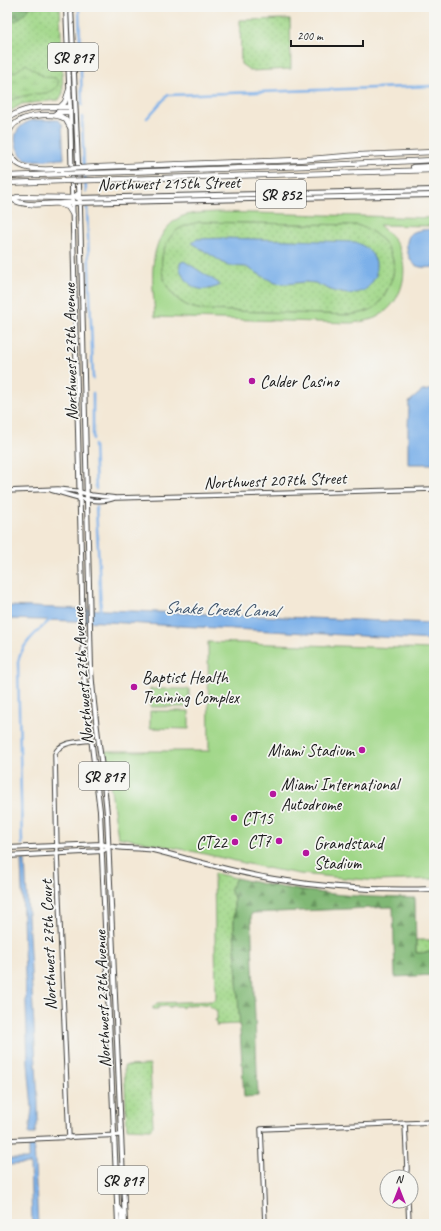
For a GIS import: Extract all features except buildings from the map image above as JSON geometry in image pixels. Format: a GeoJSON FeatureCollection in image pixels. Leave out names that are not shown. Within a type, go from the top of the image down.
{"type":"FeatureCollection","features":[{"type":"Feature","properties":{"kind":"highway"},"geometry":{"type":"LineString","coordinates":[[60,107],[65,102],[69,90]]}},
{"type":"Feature","properties":{"kind":"highway"},"geometry":{"type":"LineString","coordinates":[[7,120],[18,112],[25,110],[60,107],[70,109]]}},
{"type":"Feature","properties":{"kind":"highway"},"geometry":{"type":"LineString","coordinates":[[54,115],[58,112],[70,109]]}},
{"type":"Feature","properties":{"kind":"highway"},"geometry":{"type":"LineString","coordinates":[[7,138],[12,126],[22,118],[54,115],[64,118],[70,126]]}},
{"type":"Feature","properties":{"kind":"highway"},"geometry":{"type":"LineString","coordinates":[[7,146],[14,161],[21,166],[36,169],[95,173],[434,160]]}},
{"type":"Feature","properties":{"kind":"highway"},"geometry":{"type":"LineString","coordinates":[[7,176],[98,167],[298,160],[434,151]]}},
{"type":"Feature","properties":{"kind":"highway"},"geometry":{"type":"LineString","coordinates":[[374,172],[434,166]]}},
{"type":"Feature","properties":{"kind":"highway"},"geometry":{"type":"LineString","coordinates":[[7,183],[434,170]]}},
{"type":"Feature","properties":{"kind":"highway"},"geometry":{"type":"LineString","coordinates":[[10,199],[17,197],[72,200]]}},
{"type":"Feature","properties":{"kind":"highway"},"geometry":{"type":"LineString","coordinates":[[10,199],[17,202],[59,204],[79,198]]}},
{"type":"Feature","properties":{"kind":"highway"},"geometry":{"type":"LineString","coordinates":[[59,204],[68,208],[73,215]]}},
{"type":"Feature","properties":{"kind":"main road","name":"SR 817"},"geometry":{"type":"LineString","coordinates":[[66,7],[72,200]]}},
{"type":"Feature","properties":{"kind":"main road","name":"SR 817"},"geometry":{"type":"LineString","coordinates":[[71,7],[79,198]]}},
{"type":"Feature","properties":{"kind":"main road"},"geometry":{"type":"LineString","coordinates":[[70,109],[76,109]]}},
{"type":"Feature","properties":{"kind":"main road","name":"Northwest 215th Street"},"geometry":{"type":"LineString","coordinates":[[168,198],[434,190]]}},
{"type":"Feature","properties":{"kind":"main road"},"geometry":{"type":"LineString","coordinates":[[339,197],[345,195],[347,192]]}},
{"type":"Feature","properties":{"kind":"main road","name":"Northwest 215th Street"},"geometry":{"type":"LineString","coordinates":[[72,200],[79,198],[434,195]]}},
{"type":"Feature","properties":{"kind":"main road","name":"Northwest 27th Avenue"},"geometry":{"type":"LineString","coordinates":[[79,198],[91,669],[94,705],[104,775],[109,847],[124,1224]]}},
{"type":"Feature","properties":{"kind":"main road","name":"Northwest 27th Avenue"},"geometry":{"type":"LineString","coordinates":[[72,200],[84,674],[97,776],[102,844],[118,1224]]}},
{"type":"Feature","properties":{"kind":"main road"},"geometry":{"type":"LineString","coordinates":[[73,243],[78,246],[81,252]]}},
{"type":"Feature","properties":{"kind":"main road"},"geometry":{"type":"LineString","coordinates":[[74,288],[81,294],[75,300]]}},
{"type":"Feature","properties":{"kind":"main road"},"geometry":{"type":"LineString","coordinates":[[79,443],[85,442]]}},
{"type":"Feature","properties":{"kind":"main road"},"geometry":{"type":"LineString","coordinates":[[87,705],[94,705]]}},
{"type":"Feature","properties":{"kind":"main road"},"geometry":{"type":"LineString","coordinates":[[97,776],[104,775]]}},
{"type":"Feature","properties":{"kind":"main road"},"geometry":{"type":"LineString","coordinates":[[7,848],[102,844],[109,847],[151,850],[241,873],[306,884],[382,890],[434,889]]}},
{"type":"Feature","properties":{"kind":"main road"},"geometry":{"type":"LineString","coordinates":[[7,856],[102,851],[109,847]]}},
{"type":"Feature","properties":{"kind":"main road"},"geometry":{"type":"LineString","coordinates":[[106,927],[110,930],[113,939]]}},
{"type":"Feature","properties":{"kind":"main road"},"geometry":{"type":"LineString","coordinates":[[117,1206],[122,1213],[124,1224]]}},
{"type":"Feature","properties":{"kind":"street","name":"Northwest 207th Street"},"geometry":{"type":"LineString","coordinates":[[7,491],[63,489],[80,492],[87,497]]}},
{"type":"Feature","properties":{"kind":"street","name":"Northwest 207th Street"},"geometry":{"type":"LineString","coordinates":[[49,490],[80,497],[116,498],[434,489]]}},
{"type":"Feature","properties":{"kind":"street","name":"Northwest 27th Court"},"geometry":{"type":"LineString","coordinates":[[69,1138],[57,853],[55,752],[58,748],[64,745],[92,740]]}},
{"type":"Feature","properties":{"kind":"street"},"geometry":{"type":"LineString","coordinates":[[265,1224],[261,1129],[434,1122]]}},
{"type":"Feature","properties":{"kind":"street"},"geometry":{"type":"LineString","coordinates":[[405,1123],[407,1169]]}},
{"type":"Feature","properties":{"kind":"street"},"geometry":{"type":"LineString","coordinates":[[68,1124],[72,1132],[80,1137]]}},
{"type":"Feature","properties":{"kind":"street"},"geometry":{"type":"LineString","coordinates":[[7,1140],[121,1135]]}},
{"type":"Feature","properties":{"kind":"street"},"geometry":{"type":"LineString","coordinates":[[409,1209],[410,1224]]}},
{"type":"Feature","properties":{"kind":"green space"},"geometry":{"type":"Polygon","coordinates":[[[7,7],[60,7],[63,93],[59,100],[22,104],[7,113],[7,7]]]}},
{"type":"Feature","properties":{"kind":"green space"},"geometry":{"type":"Polygon","coordinates":[[[9,7],[30,7],[27,12],[16,21],[7,18],[7,9],[9,7]]]}},
{"type":"Feature","properties":{"kind":"green space"},"geometry":{"type":"Polygon","coordinates":[[[290,19],[291,69],[251,71],[241,64],[240,20],[290,19]]]}},
{"type":"Feature","properties":{"kind":"green space"},"geometry":{"type":"Polygon","coordinates":[[[26,64],[44,77],[57,78],[59,81],[57,86],[51,91],[23,96],[7,102],[7,73],[15,72],[26,64]]]}},
{"type":"Feature","properties":{"kind":"green space"},"geometry":{"type":"Polygon","coordinates":[[[217,212],[434,218],[434,226],[379,225],[396,243],[403,261],[404,270],[401,289],[397,298],[384,313],[372,319],[351,323],[155,317],[153,264],[155,251],[160,239],[167,228],[181,217],[191,214],[217,212]],[[199,222],[178,229],[168,240],[164,250],[162,272],[165,282],[178,300],[197,309],[348,315],[361,313],[374,308],[382,300],[392,279],[394,266],[385,243],[372,232],[356,225],[199,222]]]}},
{"type":"Feature","properties":{"kind":"green space"},"geometry":{"type":"Polygon","coordinates":[[[199,222],[356,225],[372,232],[385,243],[394,266],[393,277],[385,295],[374,308],[355,314],[203,310],[193,308],[178,300],[165,282],[162,272],[162,261],[168,240],[176,231],[184,226],[199,222]]]}},
{"type":"Feature","properties":{"kind":"green space","name":"Miami International Autodrome"},"geometry":{"type":"Polygon","coordinates":[[[208,642],[434,649],[434,879],[378,881],[300,874],[118,837],[105,751],[209,751],[208,642]]]}},
{"type":"Feature","properties":{"kind":"green space"},"geometry":{"type":"Polygon","coordinates":[[[150,689],[189,689],[189,707],[150,707],[150,689]]]}},
{"type":"Feature","properties":{"kind":"green space"},"geometry":{"type":"Polygon","coordinates":[[[150,711],[189,711],[189,729],[150,728],[150,711]]]}},
{"type":"Feature","properties":{"kind":"green space"},"geometry":{"type":"Polygon","coordinates":[[[214,873],[236,878],[230,889],[234,898],[234,930],[240,1026],[238,1024],[217,1025],[217,1027],[215,1020],[217,1019],[217,1011],[207,1004],[186,1005],[182,1008],[180,1006],[170,1006],[170,1008],[168,1006],[153,1009],[157,1003],[212,1001],[216,999],[214,873]]]}},
{"type":"Feature","properties":{"kind":"green space"},"geometry":{"type":"Polygon","coordinates":[[[236,878],[280,887],[325,893],[370,897],[415,898],[416,953],[434,952],[434,975],[395,977],[393,907],[251,914],[258,1096],[244,1097],[234,930],[234,898],[230,889],[236,878]]]}},
{"type":"Feature","properties":{"kind":"green space"},"geometry":{"type":"Polygon","coordinates":[[[416,940],[434,940],[434,952],[416,953],[416,940]]]}},
{"type":"Feature","properties":{"kind":"green space"},"geometry":{"type":"Polygon","coordinates":[[[150,1065],[153,1126],[150,1129],[127,1128],[124,1066],[150,1065]]]}},
{"type":"Feature","properties":{"kind":"water"},"geometry":{"type":"Polygon","coordinates":[[[34,120],[58,120],[62,124],[64,159],[34,160],[26,159],[21,155],[15,140],[17,131],[24,124],[34,120]]]}},
{"type":"Feature","properties":{"kind":"water"},"geometry":{"type":"Polygon","coordinates":[[[434,229],[434,267],[419,267],[412,262],[408,254],[407,244],[409,236],[417,231],[434,229]]]}},
{"type":"Feature","properties":{"kind":"water"},"geometry":{"type":"Polygon","coordinates":[[[225,238],[356,242],[365,247],[372,254],[376,262],[376,276],[365,290],[347,294],[333,291],[315,283],[275,283],[246,267],[228,266],[192,243],[197,239],[225,238]]]}},
{"type":"Feature","properties":{"kind":"water"},"geometry":{"type":"Polygon","coordinates":[[[184,261],[217,282],[219,286],[209,289],[200,289],[192,286],[188,283],[181,271],[180,263],[184,261]]]}},
{"type":"Feature","properties":{"kind":"water"},"geometry":{"type":"Polygon","coordinates":[[[434,389],[434,464],[408,464],[409,402],[422,391],[434,389]]]}},
{"type":"Feature","properties":{"kind":"water","name":"Snake Creek Canal"},"geometry":{"type":"Polygon","coordinates":[[[7,606],[434,623],[434,640],[107,622],[7,619],[7,606]]]}},
{"type":"Feature","properties":{"kind":"water"},"geometry":{"type":"Polygon","coordinates":[[[21,860],[25,860],[38,1101],[38,1120],[35,1134],[29,1134],[32,1108],[28,1064],[21,860]]]}},
{"type":"Feature","properties":{"kind":"water"},"geometry":{"type":"Polygon","coordinates":[[[30,1144],[34,1145],[38,1224],[32,1224],[30,1164],[7,1165],[7,1159],[27,1159],[29,1156],[30,1144]]]}},
{"type":"Feature","properties":{"kind":"waterway"},"geometry":{"type":"LineString","coordinates":[[79,7],[82,105]]}},
{"type":"Feature","properties":{"kind":"waterway"},"geometry":{"type":"LineString","coordinates":[[147,118],[168,95],[434,86]]}},
{"type":"Feature","properties":{"kind":"waterway"},"geometry":{"type":"LineString","coordinates":[[82,117],[84,169]]}},
{"type":"Feature","properties":{"kind":"waterway"},"geometry":{"type":"LineString","coordinates":[[85,174],[86,192]]}},
{"type":"Feature","properties":{"kind":"waterway"},"geometry":{"type":"LineString","coordinates":[[87,208],[93,379]]}},
{"type":"Feature","properties":{"kind":"waterway"},"geometry":{"type":"LineString","coordinates":[[93,393],[93,439]]}},
{"type":"Feature","properties":{"kind":"waterway"},"geometry":{"type":"LineString","coordinates":[[94,445],[96,489]]}},
{"type":"Feature","properties":{"kind":"waterway"},"geometry":{"type":"LineString","coordinates":[[96,506],[101,611]]}},
{"type":"Feature","properties":{"kind":"waterway"},"geometry":{"type":"LineString","coordinates":[[22,844],[18,662],[27,643],[35,633],[51,619]]}},
{"type":"Feature","properties":{"kind":"place","name":"Calder Casino"},"geometry":{"type":"Point","coordinates":[252,381]}},
{"type":"Feature","properties":{"kind":"place","name":"Baptist Health Training Complex"},"geometry":{"type":"Point","coordinates":[134,687]}},
{"type":"Feature","properties":{"kind":"place","name":"Miami Stadium"},"geometry":{"type":"Point","coordinates":[362,750]}},
{"type":"Feature","properties":{"kind":"place","name":"Miami International Autodrome"},"geometry":{"type":"Point","coordinates":[273,794]}},
{"type":"Feature","properties":{"kind":"place","name":"CT15"},"geometry":{"type":"Point","coordinates":[234,818]}},
{"type":"Feature","properties":{"kind":"place","name":"CT7"},"geometry":{"type":"Point","coordinates":[279,841]}},
{"type":"Feature","properties":{"kind":"place","name":"CT22"},"geometry":{"type":"Point","coordinates":[235,842]}},
{"type":"Feature","properties":{"kind":"place","name":"Grandstand Stadium"},"geometry":{"type":"Point","coordinates":[306,853]}}]}
